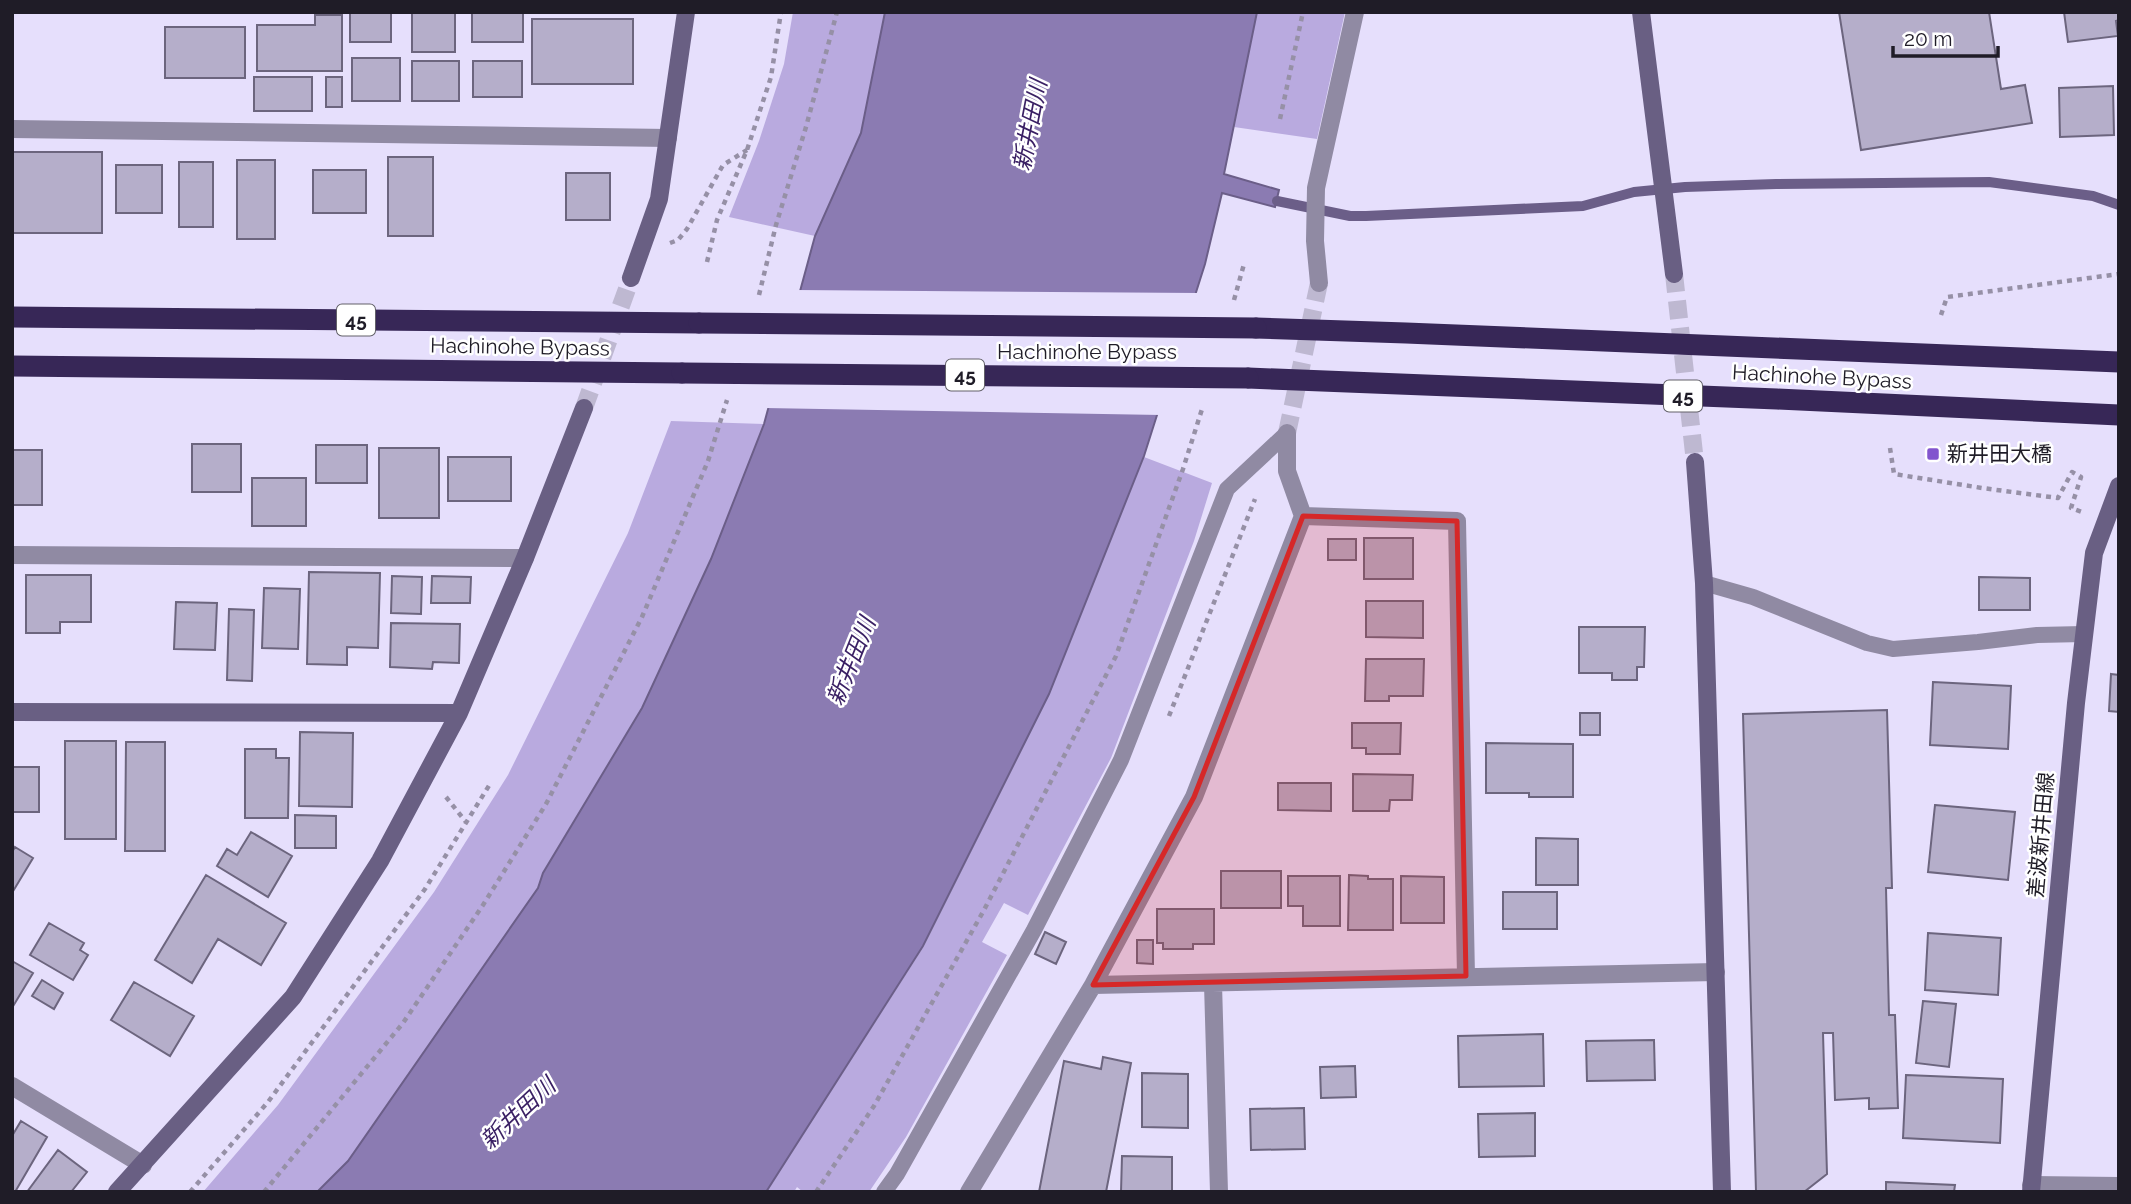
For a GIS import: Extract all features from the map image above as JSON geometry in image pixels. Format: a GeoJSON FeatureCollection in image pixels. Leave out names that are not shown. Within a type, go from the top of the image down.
{"type":"FeatureCollection","features":[{"type":"Feature","properties":{"kind":"highway","name":"Hachinohe Bypass"},"geometry":{"type":"LineString","coordinates":[[12,317],[1256,328],[2119,362]]}},
{"type":"Feature","properties":{"kind":"highway","name":"Hachinohe Bypass"},"geometry":{"type":"LineString","coordinates":[[12,366],[1248,378],[2119,415]]}},
{"type":"Feature","properties":{"kind":"street"},"geometry":{"type":"LineString","coordinates":[[631,278],[659,199],[686,12]]}},
{"type":"Feature","properties":{"kind":"street"},"geometry":{"type":"LineString","coordinates":[[1319,283],[1315,241],[1316,188],[1355,12]]}},
{"type":"Feature","properties":{"kind":"street"},"geometry":{"type":"LineString","coordinates":[[1641,12],[1674,274]]}},
{"type":"Feature","properties":{"kind":"street"},"geometry":{"type":"LineString","coordinates":[[12,128],[668,138]]}},
{"type":"Feature","properties":{"kind":"street"},"geometry":{"type":"LineString","coordinates":[[117,1192],[293,998],[380,861],[459,713],[584,408]]}},
{"type":"Feature","properties":{"kind":"street"},"geometry":{"type":"LineString","coordinates":[[969,1192],[1093,985],[1194,797],[1303,516],[1287,471],[1287,433]]}},
{"type":"Feature","properties":{"kind":"street"},"geometry":{"type":"LineString","coordinates":[[1695,462],[1704,583],[1721,1192]]}},
{"type":"Feature","properties":{"kind":"street","name":"差波新井田線"},"geometry":{"type":"LineString","coordinates":[[2031,1189],[2076,703],[2094,553],[2119,486]]}},
{"type":"Feature","properties":{"kind":"street"},"geometry":{"type":"LineString","coordinates":[[1303,516],[1457,520],[1465,976]]}},
{"type":"Feature","properties":{"kind":"street"},"geometry":{"type":"LineString","coordinates":[[12,555],[524,558]]}},
{"type":"Feature","properties":{"kind":"street"},"geometry":{"type":"LineString","coordinates":[[12,712],[459,713]]}},
{"type":"Feature","properties":{"kind":"street"},"geometry":{"type":"LineString","coordinates":[[1093,985],[1716,972]]}},
{"type":"Feature","properties":{"kind":"street"},"geometry":{"type":"LineString","coordinates":[[1213,984],[1219,1192]]}},
{"type":"Feature","properties":{"kind":"street"},"geometry":{"type":"LineString","coordinates":[[12,1086],[144,1165]]}},
{"type":"Feature","properties":{"kind":"street"},"geometry":{"type":"LineString","coordinates":[[2031,1189],[2119,1186]]}},
{"type":"Feature","properties":{"kind":"lane"},"geometry":{"type":"LineString","coordinates":[[884,1192],[897,1174],[1034,930],[1121,760],[1227,489],[1287,433]]}},
{"type":"Feature","properties":{"kind":"lane"},"geometry":{"type":"LineString","coordinates":[[1704,583],[1753,597],[1867,643],[1893,649],[2037,635],[2084,634]]}},
{"type":"Feature","properties":{"kind":"path"},"geometry":{"type":"LineString","coordinates":[[707,262],[717,220],[747,150],[771,77],[781,12]]}},
{"type":"Feature","properties":{"kind":"path"},"geometry":{"type":"LineString","coordinates":[[757,301],[837,12]]}},
{"type":"Feature","properties":{"kind":"path"},"geometry":{"type":"LineString","coordinates":[[1280,119],[1303,12]]}},
{"type":"Feature","properties":{"kind":"path"},"geometry":{"type":"LineString","coordinates":[[662,247],[678,240],[687,229],[723,165],[747,150]]}},
{"type":"Feature","properties":{"kind":"path"},"geometry":{"type":"LineString","coordinates":[[1233,302],[1244,264]]}},
{"type":"Feature","properties":{"kind":"path"},"geometry":{"type":"LineString","coordinates":[[1941,315],[1947,297],[2119,274]]}},
{"type":"Feature","properties":{"kind":"path"},"geometry":{"type":"LineString","coordinates":[[264,1192],[402,1023],[483,905],[547,804],[642,617],[708,461],[728,394]]}},
{"type":"Feature","properties":{"kind":"path"},"geometry":{"type":"LineString","coordinates":[[816,1192],[874,1105],[985,910],[1116,656],[1183,469],[1203,404]]}},
{"type":"Feature","properties":{"kind":"path"},"geometry":{"type":"LineString","coordinates":[[1890,448],[1894,474],[1982,488],[2058,498],[2072,472],[2081,477],[2071,508],[2087,515]]}},
{"type":"Feature","properties":{"kind":"path"},"geometry":{"type":"LineString","coordinates":[[190,1192],[268,1102],[425,889],[489,784]]}},
{"type":"Feature","properties":{"kind":"highlighted area"},"geometry":{"type":"Polygon","coordinates":[[[1303,516],[1457,521],[1466,976],[1093,985],[1194,797],[1303,516]]]}},
{"type":"Feature","properties":{"kind":"shaded area"},"geometry":{"type":"Polygon","coordinates":[[[793,12],[885,12],[861,133],[815,236],[729,217],[759,141],[784,64],[793,12]]]}},
{"type":"Feature","properties":{"kind":"shaded area"},"geometry":{"type":"Polygon","coordinates":[[[1257,12],[1345,12],[1317,139],[1234,127],[1257,12]]]}},
{"type":"Feature","properties":{"kind":"shaded area"},"geometry":{"type":"Polygon","coordinates":[[[671,421],[764,424],[711,559],[642,708],[543,873],[538,888],[348,1161],[317,1192],[203,1192],[278,1105],[434,892],[508,775],[628,533],[671,421]]]}},
{"type":"Feature","properties":{"kind":"shaded area"},"geometry":{"type":"Polygon","coordinates":[[[1144,457],[1212,483],[1194,541],[1111,758],[1028,915],[1004,903],[982,942],[1007,955],[906,1137],[869,1192],[803,1192],[797,1187],[794,1192],[766,1192],[924,946],[1049,694],[1144,457]]]}},
{"type":"Feature","properties":{"kind":"water","name":"新井田川"},"geometry":{"type":"Polygon","coordinates":[[[885,12],[1257,12],[1224,174],[1279,190],[1275,207],[1222,193],[1205,264],[1144,456],[1049,694],[923,946],[766,1192],[317,1192],[348,1161],[538,888],[543,873],[642,708],[711,559],[764,424],[815,236],[861,133],[885,12]]]}},
{"type":"Feature","properties":{"kind":"pier"},"geometry":{"type":"Polygon","coordinates":[[[796,290],[1199,293],[1161,415],[765,408],[796,290]]]}},
{"type":"Feature","properties":{"kind":"building"},"geometry":{"type":"Polygon","coordinates":[[[350,12],[391,12],[391,42],[350,42],[350,12]]]}},
{"type":"Feature","properties":{"kind":"building"},"geometry":{"type":"Polygon","coordinates":[[[412,12],[455,12],[455,52],[412,52],[412,12]]]}},
{"type":"Feature","properties":{"kind":"building"},"geometry":{"type":"Polygon","coordinates":[[[472,12],[523,12],[523,42],[472,42],[472,12]]]}},
{"type":"Feature","properties":{"kind":"building"},"geometry":{"type":"Polygon","coordinates":[[[1839,12],[1989,12],[2001,89],[2025,85],[2032,123],[1861,150],[1839,12]]]}},
{"type":"Feature","properties":{"kind":"building"},"geometry":{"type":"Polygon","coordinates":[[[2064,12],[2119,12],[2119,20],[2116,21],[2118,36],[2068,42],[2064,12]]]}},
{"type":"Feature","properties":{"kind":"building"},"geometry":{"type":"Polygon","coordinates":[[[315,15],[342,15],[342,71],[257,71],[257,25],[315,25],[315,15]]]}},
{"type":"Feature","properties":{"kind":"building"},"geometry":{"type":"Polygon","coordinates":[[[532,19],[633,19],[633,84],[532,84],[532,19]]]}},
{"type":"Feature","properties":{"kind":"building"},"geometry":{"type":"Polygon","coordinates":[[[165,27],[245,27],[245,78],[165,78],[165,27]]]}},
{"type":"Feature","properties":{"kind":"building"},"geometry":{"type":"Polygon","coordinates":[[[352,58],[400,58],[400,101],[352,101],[352,58]]]}},
{"type":"Feature","properties":{"kind":"building"},"geometry":{"type":"Polygon","coordinates":[[[412,61],[459,61],[459,101],[412,101],[412,61]]]}},
{"type":"Feature","properties":{"kind":"building"},"geometry":{"type":"Polygon","coordinates":[[[473,61],[522,61],[522,97],[473,97],[473,61]]]}},
{"type":"Feature","properties":{"kind":"building"},"geometry":{"type":"Polygon","coordinates":[[[254,77],[312,77],[312,111],[254,111],[254,77]]]}},
{"type":"Feature","properties":{"kind":"building"},"geometry":{"type":"Polygon","coordinates":[[[326,77],[342,77],[342,107],[326,107],[326,77]]]}},
{"type":"Feature","properties":{"kind":"building"},"geometry":{"type":"Polygon","coordinates":[[[2113,86],[2114,135],[2060,137],[2059,88],[2113,86]]]}},
{"type":"Feature","properties":{"kind":"building"},"geometry":{"type":"Polygon","coordinates":[[[12,152],[102,152],[102,233],[12,233],[12,152]]]}},
{"type":"Feature","properties":{"kind":"building"},"geometry":{"type":"Polygon","coordinates":[[[388,157],[433,157],[433,236],[388,236],[388,157]]]}},
{"type":"Feature","properties":{"kind":"building"},"geometry":{"type":"Polygon","coordinates":[[[237,160],[275,160],[275,239],[237,239],[237,160]]]}},
{"type":"Feature","properties":{"kind":"building"},"geometry":{"type":"Polygon","coordinates":[[[179,162],[213,162],[213,227],[179,227],[179,162]]]}},
{"type":"Feature","properties":{"kind":"building"},"geometry":{"type":"Polygon","coordinates":[[[116,165],[162,165],[162,213],[116,213],[116,165]]]}},
{"type":"Feature","properties":{"kind":"building"},"geometry":{"type":"Polygon","coordinates":[[[313,170],[366,170],[366,213],[313,213],[313,170]]]}},
{"type":"Feature","properties":{"kind":"building"},"geometry":{"type":"Polygon","coordinates":[[[566,173],[610,173],[610,220],[566,220],[566,173]]]}},
{"type":"Feature","properties":{"kind":"building"},"geometry":{"type":"Polygon","coordinates":[[[192,444],[241,444],[241,492],[192,492],[192,444]]]}},
{"type":"Feature","properties":{"kind":"building"},"geometry":{"type":"Polygon","coordinates":[[[316,445],[367,445],[367,483],[316,483],[316,445]]]}},
{"type":"Feature","properties":{"kind":"building"},"geometry":{"type":"Polygon","coordinates":[[[379,448],[439,448],[439,518],[379,518],[379,448]]]}},
{"type":"Feature","properties":{"kind":"building"},"geometry":{"type":"Polygon","coordinates":[[[12,450],[42,450],[42,505],[12,505],[12,450]]]}},
{"type":"Feature","properties":{"kind":"building"},"geometry":{"type":"Polygon","coordinates":[[[448,457],[511,457],[511,501],[448,501],[448,457]]]}},
{"type":"Feature","properties":{"kind":"building"},"geometry":{"type":"Polygon","coordinates":[[[252,478],[306,478],[306,526],[252,526],[252,478]]]}},
{"type":"Feature","properties":{"kind":"building"},"geometry":{"type":"Polygon","coordinates":[[[1364,538],[1413,538],[1413,579],[1364,579],[1364,538]]]}},
{"type":"Feature","properties":{"kind":"building"},"geometry":{"type":"Polygon","coordinates":[[[1328,539],[1356,539],[1356,560],[1328,560],[1328,539]]]}},
{"type":"Feature","properties":{"kind":"building"},"geometry":{"type":"Polygon","coordinates":[[[309,572],[380,573],[378,648],[347,647],[347,665],[307,664],[309,572]]]}},
{"type":"Feature","properties":{"kind":"building"},"geometry":{"type":"Polygon","coordinates":[[[26,575],[91,575],[91,622],[60,622],[60,633],[26,633],[26,575]]]}},
{"type":"Feature","properties":{"kind":"building"},"geometry":{"type":"Polygon","coordinates":[[[392,576],[422,577],[421,614],[391,613],[392,576]]]}},
{"type":"Feature","properties":{"kind":"building"},"geometry":{"type":"Polygon","coordinates":[[[432,576],[471,577],[470,603],[431,603],[432,576]]]}},
{"type":"Feature","properties":{"kind":"building"},"geometry":{"type":"Polygon","coordinates":[[[1979,577],[2030,578],[2030,610],[1979,610],[1979,577]]]}},
{"type":"Feature","properties":{"kind":"building"},"geometry":{"type":"Polygon","coordinates":[[[264,588],[300,589],[298,649],[262,648],[264,588]]]}},
{"type":"Feature","properties":{"kind":"building"},"geometry":{"type":"Polygon","coordinates":[[[1366,601],[1423,601],[1423,638],[1366,637],[1366,601]]]}},
{"type":"Feature","properties":{"kind":"building"},"geometry":{"type":"Polygon","coordinates":[[[176,602],[217,603],[215,650],[174,649],[176,602]]]}},
{"type":"Feature","properties":{"kind":"building"},"geometry":{"type":"Polygon","coordinates":[[[229,609],[254,610],[252,681],[227,680],[229,609]]]}},
{"type":"Feature","properties":{"kind":"building"},"geometry":{"type":"Polygon","coordinates":[[[391,623],[460,624],[459,663],[433,662],[432,669],[390,667],[391,623]]]}},
{"type":"Feature","properties":{"kind":"building"},"geometry":{"type":"Polygon","coordinates":[[[1579,627],[1645,627],[1644,667],[1637,667],[1637,680],[1612,680],[1612,673],[1579,673],[1579,627]]]}},
{"type":"Feature","properties":{"kind":"building"},"geometry":{"type":"Polygon","coordinates":[[[1366,659],[1424,659],[1423,696],[1389,696],[1389,701],[1365,701],[1366,659]]]}},
{"type":"Feature","properties":{"kind":"building"},"geometry":{"type":"Polygon","coordinates":[[[2111,674],[2119,675],[2119,712],[2109,711],[2111,674]]]}},
{"type":"Feature","properties":{"kind":"building"},"geometry":{"type":"Polygon","coordinates":[[[1933,682],[2011,686],[2008,749],[1930,745],[1933,682]]]}},
{"type":"Feature","properties":{"kind":"building"},"geometry":{"type":"Polygon","coordinates":[[[1887,710],[1892,888],[1886,888],[1889,1015],[1895,1015],[1898,1108],[1869,1109],[1869,1098],[1835,1100],[1833,1033],[1823,1033],[1827,1174],[1804,1192],[1756,1192],[1743,714],[1887,710]]]}},
{"type":"Feature","properties":{"kind":"building"},"geometry":{"type":"Polygon","coordinates":[[[1580,713],[1600,713],[1600,735],[1580,735],[1580,713]]]}},
{"type":"Feature","properties":{"kind":"building"},"geometry":{"type":"Polygon","coordinates":[[[1352,723],[1401,723],[1400,754],[1366,754],[1366,748],[1352,748],[1352,723]]]}},
{"type":"Feature","properties":{"kind":"building"},"geometry":{"type":"Polygon","coordinates":[[[300,732],[353,733],[352,807],[299,806],[300,732]]]}},
{"type":"Feature","properties":{"kind":"building"},"geometry":{"type":"Polygon","coordinates":[[[65,741],[116,741],[116,839],[65,839],[65,741]]]}},
{"type":"Feature","properties":{"kind":"building"},"geometry":{"type":"Polygon","coordinates":[[[126,742],[165,742],[165,851],[125,851],[126,742]]]}},
{"type":"Feature","properties":{"kind":"building"},"geometry":{"type":"Polygon","coordinates":[[[1486,743],[1573,744],[1573,797],[1486,793],[1486,743]]]}},
{"type":"Feature","properties":{"kind":"building"},"geometry":{"type":"Polygon","coordinates":[[[245,749],[276,749],[276,758],[289,758],[288,818],[245,818],[245,749]]]}},
{"type":"Feature","properties":{"kind":"building"},"geometry":{"type":"Polygon","coordinates":[[[12,767],[39,767],[39,812],[12,812],[12,767]]]}},
{"type":"Feature","properties":{"kind":"building"},"geometry":{"type":"Polygon","coordinates":[[[1353,774],[1413,775],[1412,800],[1390,800],[1389,811],[1353,811],[1353,774]]]}},
{"type":"Feature","properties":{"kind":"building"},"geometry":{"type":"Polygon","coordinates":[[[1278,783],[1331,783],[1331,811],[1278,810],[1278,783]]]}},
{"type":"Feature","properties":{"kind":"building"},"geometry":{"type":"Polygon","coordinates":[[[1935,805],[2015,812],[2008,880],[1928,872],[1935,805]]]}},
{"type":"Feature","properties":{"kind":"building"},"geometry":{"type":"Polygon","coordinates":[[[295,815],[336,816],[336,848],[295,848],[295,815]]]}},
{"type":"Feature","properties":{"kind":"building"},"geometry":{"type":"Polygon","coordinates":[[[251,832],[292,856],[268,897],[217,866],[227,849],[237,855],[251,832]]]}},
{"type":"Feature","properties":{"kind":"building"},"geometry":{"type":"Polygon","coordinates":[[[1536,838],[1578,839],[1578,885],[1536,885],[1536,838]]]}},
{"type":"Feature","properties":{"kind":"building"},"geometry":{"type":"Polygon","coordinates":[[[15,847],[33,858],[12,893],[12,852],[15,847]]]}},
{"type":"Feature","properties":{"kind":"building"},"geometry":{"type":"Polygon","coordinates":[[[1221,871],[1281,871],[1281,908],[1221,908],[1221,871]]]}},
{"type":"Feature","properties":{"kind":"building"},"geometry":{"type":"Polygon","coordinates":[[[206,875],[286,923],[261,965],[218,939],[192,983],[155,960],[206,875]]]}},
{"type":"Feature","properties":{"kind":"building"},"geometry":{"type":"Polygon","coordinates":[[[1349,875],[1368,876],[1368,879],[1393,879],[1393,930],[1348,930],[1349,875]]]}},
{"type":"Feature","properties":{"kind":"building"},"geometry":{"type":"Polygon","coordinates":[[[1288,876],[1340,876],[1340,926],[1303,926],[1303,906],[1288,906],[1288,876]]]}},
{"type":"Feature","properties":{"kind":"building"},"geometry":{"type":"Polygon","coordinates":[[[1401,876],[1444,877],[1444,923],[1401,923],[1401,876]]]}},
{"type":"Feature","properties":{"kind":"building"},"geometry":{"type":"Polygon","coordinates":[[[1503,892],[1557,892],[1557,929],[1503,929],[1503,892]]]}},
{"type":"Feature","properties":{"kind":"building"},"geometry":{"type":"Polygon","coordinates":[[[1157,909],[1214,909],[1214,944],[1193,944],[1193,949],[1163,949],[1163,943],[1157,943],[1157,909]]]}},
{"type":"Feature","properties":{"kind":"building"},"geometry":{"type":"Polygon","coordinates":[[[49,923],[84,943],[80,950],[88,955],[73,980],[30,955],[49,923]]]}},
{"type":"Feature","properties":{"kind":"building"},"geometry":{"type":"Polygon","coordinates":[[[1045,932],[1066,942],[1056,964],[1035,954],[1045,932]]]}},
{"type":"Feature","properties":{"kind":"building"},"geometry":{"type":"Polygon","coordinates":[[[1928,933],[2001,938],[1998,995],[1925,990],[1928,933]]]}},
{"type":"Feature","properties":{"kind":"building"},"geometry":{"type":"Polygon","coordinates":[[[1137,940],[1153,940],[1153,964],[1137,963],[1137,940]]]}},
{"type":"Feature","properties":{"kind":"building"},"geometry":{"type":"Polygon","coordinates":[[[12,961],[33,973],[12,1008],[12,961]]]}},
{"type":"Feature","properties":{"kind":"building"},"geometry":{"type":"Polygon","coordinates":[[[42,980],[63,993],[54,1009],[32,996],[42,980]]]}},
{"type":"Feature","properties":{"kind":"building"},"geometry":{"type":"Polygon","coordinates":[[[134,982],[194,1016],[170,1056],[111,1020],[134,982]]]}},
{"type":"Feature","properties":{"kind":"building"},"geometry":{"type":"Polygon","coordinates":[[[1923,1001],[1956,1004],[1949,1067],[1916,1063],[1923,1001]]]}},
{"type":"Feature","properties":{"kind":"building"},"geometry":{"type":"Polygon","coordinates":[[[1543,1034],[1544,1086],[1459,1087],[1458,1036],[1543,1034]]]}},
{"type":"Feature","properties":{"kind":"building"},"geometry":{"type":"Polygon","coordinates":[[[1654,1040],[1655,1080],[1587,1081],[1586,1041],[1654,1040]]]}},
{"type":"Feature","properties":{"kind":"building"},"geometry":{"type":"Polygon","coordinates":[[[1103,1057],[1131,1063],[1106,1192],[1039,1192],[1064,1061],[1101,1069],[1103,1057]]]}},
{"type":"Feature","properties":{"kind":"building"},"geometry":{"type":"Polygon","coordinates":[[[1355,1066],[1356,1097],[1321,1098],[1320,1067],[1355,1066]]]}},
{"type":"Feature","properties":{"kind":"building"},"geometry":{"type":"Polygon","coordinates":[[[1142,1073],[1188,1074],[1188,1128],[1142,1127],[1142,1073]]]}},
{"type":"Feature","properties":{"kind":"building"},"geometry":{"type":"Polygon","coordinates":[[[1906,1075],[2003,1079],[2000,1143],[1903,1138],[1906,1075]]]}},
{"type":"Feature","properties":{"kind":"building"},"geometry":{"type":"Polygon","coordinates":[[[1304,1108],[1305,1149],[1251,1150],[1250,1109],[1304,1108]]]}},
{"type":"Feature","properties":{"kind":"building"},"geometry":{"type":"Polygon","coordinates":[[[1535,1113],[1535,1156],[1479,1157],[1478,1114],[1535,1113]]]}},
{"type":"Feature","properties":{"kind":"building"},"geometry":{"type":"Polygon","coordinates":[[[21,1121],[47,1137],[15,1192],[12,1192],[12,1136],[21,1121]]]}},
{"type":"Feature","properties":{"kind":"building"},"geometry":{"type":"Polygon","coordinates":[[[58,1150],[87,1172],[71,1192],[27,1192],[58,1150]]]}},
{"type":"Feature","properties":{"kind":"building"},"geometry":{"type":"Polygon","coordinates":[[[1122,1156],[1172,1157],[1172,1192],[1121,1192],[1122,1156]]]}},
{"type":"Feature","properties":{"kind":"building"},"geometry":{"type":"Polygon","coordinates":[[[1886,1182],[1955,1185],[1954,1192],[1886,1192],[1886,1182]]]}},
{"type":"Feature","properties":{"kind":"waterway"},"geometry":{"type":"LineString","coordinates":[[1277,201],[1350,216],[1366,216],[1583,206],[1634,192],[1685,187],[1989,182],[2093,196],[2119,205]]}},
{"type":"Feature","properties":{"kind":"tunnel"},"geometry":{"type":"LineString","coordinates":[[1674,274],[1695,462]]}},
{"type":"Feature","properties":{"kind":"tunnel"},"geometry":{"type":"LineString","coordinates":[[584,408],[631,278]]}},
{"type":"Feature","properties":{"kind":"tunnel"},"geometry":{"type":"LineString","coordinates":[[1287,433],[1319,283]]}},
{"type":"Feature","properties":{"kind":"place","name":"新井田大橋"},"geometry":{"type":"Point","coordinates":[1933,454]}}]}
